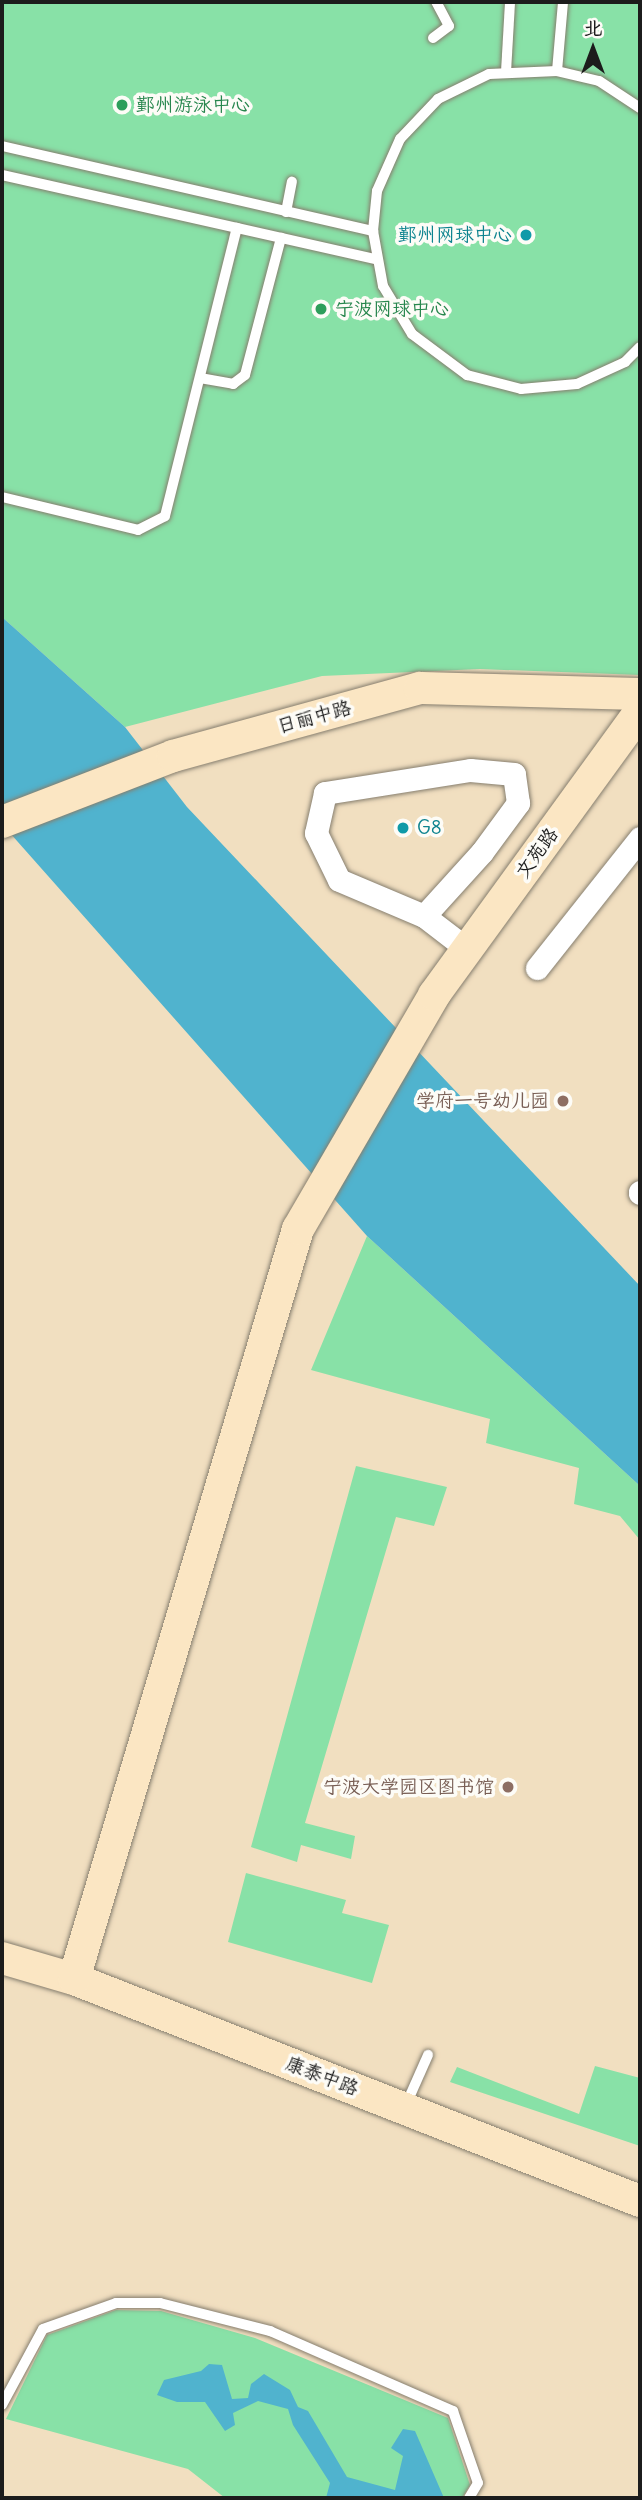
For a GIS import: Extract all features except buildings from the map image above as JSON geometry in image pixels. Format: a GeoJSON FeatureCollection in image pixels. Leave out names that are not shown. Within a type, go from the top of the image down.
{"type":"FeatureCollection","features":[{"type":"Feature","properties":{"kind":"street","name":"日丽中路"},"geometry":{"type":"LineString","coordinates":[[2,822],[173,756],[421,688],[640,694]]}},
{"type":"Feature","properties":{"kind":"street","name":"文苑路"},"geometry":{"type":"LineString","coordinates":[[74,1979],[298,1229],[434,995],[640,711]]}},
{"type":"Feature","properties":{"kind":"street"},"geometry":{"type":"LineString","coordinates":[[424,916],[482,852],[518,803],[514,774],[470,770],[325,793],[316,833],[339,880],[424,916],[467,949]]}},
{"type":"Feature","properties":{"kind":"street"},"geometry":{"type":"LineString","coordinates":[[537,968],[640,838]]}},
{"type":"Feature","properties":{"kind":"street","name":"康泰中路"},"geometry":{"type":"LineString","coordinates":[[2,1958],[74,1979],[640,2201]]}},
{"type":"Feature","properties":{"kind":"lane"},"geometry":{"type":"LineString","coordinates":[[433,38],[449,26],[436,2]]}},
{"type":"Feature","properties":{"kind":"lane"},"geometry":{"type":"LineString","coordinates":[[506,72],[510,2]]}},
{"type":"Feature","properties":{"kind":"lane"},"geometry":{"type":"LineString","coordinates":[[557,71],[563,2]]}},
{"type":"Feature","properties":{"kind":"lane"},"geometry":{"type":"LineString","coordinates":[[640,108],[600,81],[557,71],[489,74],[438,99],[400,139],[377,191],[373,231],[383,286],[412,334],[467,374],[521,389],[577,384],[625,362],[640,347]]}},
{"type":"Feature","properties":{"kind":"lane"},"geometry":{"type":"LineString","coordinates":[[2,146],[373,231]]}},
{"type":"Feature","properties":{"kind":"lane"},"geometry":{"type":"LineString","coordinates":[[2,174],[378,260]]}},
{"type":"Feature","properties":{"kind":"lane"},"geometry":{"type":"LineString","coordinates":[[286,212],[292,183]]}},
{"type":"Feature","properties":{"kind":"lane"},"geometry":{"type":"LineString","coordinates":[[2,497],[138,530],[165,516],[237,228]]}},
{"type":"Feature","properties":{"kind":"lane"},"geometry":{"type":"LineString","coordinates":[[200,378],[233,384],[245,374],[281,238]]}},
{"type":"Feature","properties":{"kind":"lane"},"geometry":{"type":"LineString","coordinates":[[404,2108],[428,2055]]}},
{"type":"Feature","properties":{"kind":"lane"},"geometry":{"type":"LineString","coordinates":[[2,2405],[43,2329],[116,2303],[160,2303],[270,2331],[453,2411],[478,2483],[469,2498]]}},
{"type":"Feature","properties":{"kind":"green space","name":"宁波网球中心"},"geometry":{"type":"Polygon","coordinates":[[[2,2],[640,2],[640,675],[480,669],[322,676],[125,727],[2,617],[2,2]]]}},
{"type":"Feature","properties":{"kind":"green space"},"geometry":{"type":"Polygon","coordinates":[[[367,1236],[640,1486],[640,1540],[620,1516],[574,1504],[579,1468],[486,1443],[490,1419],[311,1370],[367,1236]]]}},
{"type":"Feature","properties":{"kind":"green space"},"geometry":{"type":"Polygon","coordinates":[[[356,1466],[447,1487],[434,1526],[396,1517],[305,1823],[355,1836],[351,1859],[301,1845],[297,1862],[251,1847],[356,1466]]]}},
{"type":"Feature","properties":{"kind":"green space"},"geometry":{"type":"Polygon","coordinates":[[[246,1873],[346,1900],[342,1913],[389,1925],[372,1983],[228,1942],[246,1873]]]}},
{"type":"Feature","properties":{"kind":"green space"},"geometry":{"type":"Polygon","coordinates":[[[595,2066],[640,2078],[640,2146],[450,2082],[457,2067],[579,2114],[595,2066]]]}},
{"type":"Feature","properties":{"kind":"green space"},"geometry":{"type":"Polygon","coordinates":[[[116,2310],[161,2311],[255,2338],[448,2418],[470,2485],[462,2498],[225,2498],[188,2469],[6,2419],[47,2335],[116,2310]]]}},
{"type":"Feature","properties":{"kind":"water"},"geometry":{"type":"Polygon","coordinates":[[[2,617],[125,727],[187,807],[640,1286],[640,1486],[367,1236],[2,824],[2,617]]]}},
{"type":"Feature","properties":{"kind":"water"},"geometry":{"type":"Polygon","coordinates":[[[209,2364],[222,2365],[232,2399],[248,2398],[251,2384],[264,2374],[290,2390],[298,2407],[308,2411],[347,2477],[395,2490],[403,2456],[391,2448],[403,2429],[415,2431],[444,2498],[326,2498],[330,2483],[293,2425],[288,2409],[258,2401],[233,2413],[235,2425],[225,2431],[205,2402],[177,2402],[157,2395],[164,2380],[201,2371],[209,2364]]]}},
{"type":"Feature","properties":{"kind":"place","name":"鄞州游泳中心"},"geometry":{"type":"Point","coordinates":[122,105]}},
{"type":"Feature","properties":{"kind":"place","name":"鄞州网球中心"},"geometry":{"type":"Point","coordinates":[526,235]}},
{"type":"Feature","properties":{"kind":"place","name":"宁波网球中心"},"geometry":{"type":"Point","coordinates":[321,309]}},
{"type":"Feature","properties":{"kind":"place","name":"G8"},"geometry":{"type":"Point","coordinates":[403,828]}},
{"type":"Feature","properties":{"kind":"place","name":"学府一号幼儿园"},"geometry":{"type":"Point","coordinates":[563,1101]}},
{"type":"Feature","properties":{"kind":"place","name":"宁波大学园区图书馆"},"geometry":{"type":"Point","coordinates":[508,1787]}}]}
